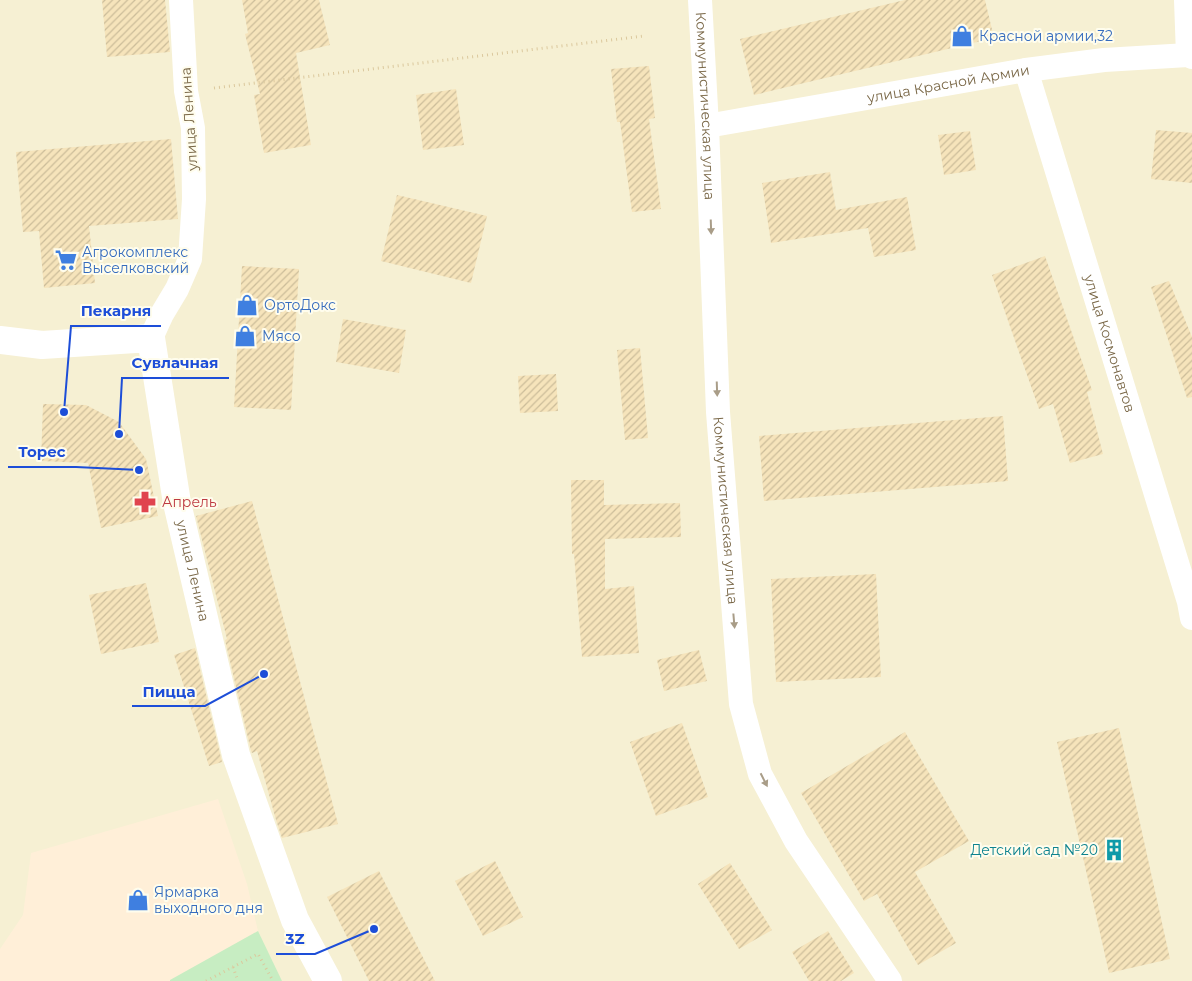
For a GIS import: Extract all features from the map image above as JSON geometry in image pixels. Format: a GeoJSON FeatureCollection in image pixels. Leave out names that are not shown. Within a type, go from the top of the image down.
{"type":"FeatureCollection","features":[{"type":"Feature","properties":{"kind":"main road"},"geometry":{"type":"LineString","coordinates":[[0,340],[42,345],[151,338]]}},
{"type":"Feature","properties":{"kind":"main road","name":"улица Ленина"},"geometry":{"type":"LineString","coordinates":[[151,338],[177,503],[236,755],[295,920],[328,981]]}},
{"type":"Feature","properties":{"kind":"street","name":"улица Ленина"},"geometry":{"type":"LineString","coordinates":[[151,338],[190,259],[194,199],[193,136],[186,91],[181,0]]}},
{"type":"Feature","properties":{"kind":"street","name":"Коммунистическая улица"},"geometry":{"type":"LineString","coordinates":[[700,0],[718,412],[741,704],[760,774],[796,841],[890,981]]}},
{"type":"Feature","properties":{"kind":"street"},"geometry":{"type":"LineString","coordinates":[[1186,0],[1190,56]]}},
{"type":"Feature","properties":{"kind":"street","name":"улица Красной Армии"},"geometry":{"type":"LineString","coordinates":[[707,126],[1026,70],[1104,60],[1190,56]]}},
{"type":"Feature","properties":{"kind":"street","name":"улица Космонавтов"},"geometry":{"type":"LineString","coordinates":[[1026,70],[1189,602],[1192,618]]}},
{"type":"Feature","properties":{"kind":"path"},"geometry":{"type":"LineString","coordinates":[[186,91],[644,36]]}},
{"type":"Feature","properties":{"kind":"path"},"geometry":{"type":"LineString","coordinates":[[206,981],[258,954],[273,981]]}},
{"type":"Feature","properties":{"kind":"path"},"geometry":{"type":"LineString","coordinates":[[233,967],[238,981]]}},
{"type":"Feature","properties":{"kind":"shaded area"},"geometry":{"type":"Polygon","coordinates":[[[0,0],[1192,0],[1192,981],[0,981],[0,0]]]}},
{"type":"Feature","properties":{"kind":"shaded area","name":"Ярмарка выходного дня"},"geometry":{"type":"Polygon","coordinates":[[[218,799],[247,884],[258,931],[170,981],[0,981],[0,949],[23,915],[31,853],[218,799]]]}},
{"type":"Feature","properties":{"kind":"green space"},"geometry":{"type":"Polygon","coordinates":[[[258,931],[282,981],[170,981],[170,980],[258,931]]]}},
{"type":"Feature","properties":{"kind":"building"},"geometry":{"type":"Polygon","coordinates":[[[102,0],[165,0],[170,52],[107,57],[102,0]]]}},
{"type":"Feature","properties":{"kind":"building"},"geometry":{"type":"Polygon","coordinates":[[[242,0],[319,0],[330,45],[296,53],[311,145],[264,153],[254,95],[260,94],[245,34],[248,33],[242,0]]]}},
{"type":"Feature","properties":{"kind":"building"},"geometry":{"type":"Polygon","coordinates":[[[905,0],[985,0],[994,38],[754,95],[740,39],[905,0]]]}},
{"type":"Feature","properties":{"kind":"building"},"geometry":{"type":"Polygon","coordinates":[[[649,66],[655,118],[649,119],[661,209],[632,212],[620,122],[617,122],[611,69],[649,66]]]}},
{"type":"Feature","properties":{"kind":"building"},"geometry":{"type":"Polygon","coordinates":[[[456,89],[464,145],[423,150],[416,95],[456,89]]]}},
{"type":"Feature","properties":{"kind":"building"},"geometry":{"type":"Polygon","coordinates":[[[1156,130],[1192,133],[1192,183],[1151,179],[1156,130]]]}},
{"type":"Feature","properties":{"kind":"building"},"geometry":{"type":"Polygon","coordinates":[[[970,131],[976,170],[944,175],[938,135],[970,131]]]}},
{"type":"Feature","properties":{"kind":"building"},"geometry":{"type":"Polygon","coordinates":[[[171,139],[178,219],[89,226],[95,283],[44,288],[39,231],[23,232],[16,152],[171,139]]]}},
{"type":"Feature","properties":{"kind":"building"},"geometry":{"type":"Polygon","coordinates":[[[830,172],[836,210],[907,197],[916,250],[874,257],[868,228],[771,243],[762,183],[830,172]]]}},
{"type":"Feature","properties":{"kind":"building"},"geometry":{"type":"Polygon","coordinates":[[[397,195],[487,216],[471,283],[381,261],[397,195]]]}},
{"type":"Feature","properties":{"kind":"building"},"geometry":{"type":"Polygon","coordinates":[[[1045,256],[1092,390],[1087,392],[1103,454],[1070,463],[1053,404],[1039,409],[992,275],[1045,256]]]}},
{"type":"Feature","properties":{"kind":"building"},"geometry":{"type":"Polygon","coordinates":[[[242,266],[299,269],[291,410],[234,407],[242,266]]]}},
{"type":"Feature","properties":{"kind":"building"},"geometry":{"type":"Polygon","coordinates":[[[1169,281],[1192,337],[1192,397],[1187,398],[1151,287],[1169,281]]]}},
{"type":"Feature","properties":{"kind":"building"},"geometry":{"type":"Polygon","coordinates":[[[343,319],[406,330],[399,373],[336,362],[343,319]]]}},
{"type":"Feature","properties":{"kind":"building"},"geometry":{"type":"Polygon","coordinates":[[[640,348],[648,438],[625,440],[617,350],[640,348]]]}},
{"type":"Feature","properties":{"kind":"building"},"geometry":{"type":"Polygon","coordinates":[[[556,374],[558,411],[520,413],[518,376],[556,374]]]}},
{"type":"Feature","properties":{"kind":"building"},"geometry":{"type":"Polygon","coordinates":[[[43,404],[86,405],[119,422],[146,459],[158,516],[101,528],[88,463],[41,461],[43,404]]]}},
{"type":"Feature","properties":{"kind":"building"},"geometry":{"type":"Polygon","coordinates":[[[1003,416],[1008,481],[764,501],[759,436],[1003,416]]]}},
{"type":"Feature","properties":{"kind":"building"},"geometry":{"type":"Polygon","coordinates":[[[571,480],[604,480],[604,505],[680,503],[681,537],[605,539],[605,589],[634,586],[639,653],[582,657],[574,554],[572,554],[571,480]]]}},
{"type":"Feature","properties":{"kind":"building"},"geometry":{"type":"Polygon","coordinates":[[[252,501],[338,824],[282,838],[257,751],[252,753],[251,751],[225,640],[227,639],[196,516],[252,501]]]}},
{"type":"Feature","properties":{"kind":"building"},"geometry":{"type":"Polygon","coordinates":[[[876,574],[881,677],[776,682],[771,579],[876,574]]]}},
{"type":"Feature","properties":{"kind":"building"},"geometry":{"type":"Polygon","coordinates":[[[146,583],[159,642],[101,654],[89,595],[146,583]]]}},
{"type":"Feature","properties":{"kind":"building"},"geometry":{"type":"Polygon","coordinates":[[[195,648],[222,762],[209,766],[174,655],[195,648]]]}},
{"type":"Feature","properties":{"kind":"building"},"geometry":{"type":"Polygon","coordinates":[[[699,650],[707,681],[664,691],[657,660],[699,650]]]}},
{"type":"Feature","properties":{"kind":"building"},"geometry":{"type":"Polygon","coordinates":[[[682,723],[708,797],[656,816],[630,742],[682,723]]]}},
{"type":"Feature","properties":{"kind":"building","name":"Детский сад №20"},"geometry":{"type":"Polygon","coordinates":[[[1119,728],[1170,959],[1109,973],[1057,742],[1119,728]]]}},
{"type":"Feature","properties":{"kind":"building"},"geometry":{"type":"Polygon","coordinates":[[[905,732],[969,841],[915,872],[956,943],[918,965],[877,894],[864,901],[801,793],[905,732]]]}},
{"type":"Feature","properties":{"kind":"building"},"geometry":{"type":"Polygon","coordinates":[[[495,861],[523,917],[483,936],[455,881],[495,861]]]}},
{"type":"Feature","properties":{"kind":"building"},"geometry":{"type":"Polygon","coordinates":[[[730,863],[772,930],[739,949],[698,884],[730,863]]]}},
{"type":"Feature","properties":{"kind":"building"},"geometry":{"type":"Polygon","coordinates":[[[379,871],[435,981],[369,981],[327,897],[379,871]]]}},
{"type":"Feature","properties":{"kind":"building"},"geometry":{"type":"Polygon","coordinates":[[[828,931],[854,973],[841,981],[809,981],[792,952],[828,931]]]}},
{"type":"Feature","properties":{"kind":"place","name":"Красной армии,32"},"geometry":{"type":"Point","coordinates":[962,36]}},
{"type":"Feature","properties":{"kind":"place","name":"Агрокомплекс Выселковский"},"geometry":{"type":"Point","coordinates":[66,260]}},
{"type":"Feature","properties":{"kind":"place","name":"ОртоДокс"},"geometry":{"type":"Point","coordinates":[247,305]}},
{"type":"Feature","properties":{"kind":"place","name":"Мясо"},"geometry":{"type":"Point","coordinates":[245,336]}},
{"type":"Feature","properties":{"kind":"place","name":"Пекарня"},"geometry":{"type":"Point","coordinates":[64,412]}},
{"type":"Feature","properties":{"kind":"place","name":"Сувлачная"},"geometry":{"type":"Point","coordinates":[119,434]}},
{"type":"Feature","properties":{"kind":"place","name":"Торес"},"geometry":{"type":"Point","coordinates":[139,470]}},
{"type":"Feature","properties":{"kind":"place","name":"Апрель"},"geometry":{"type":"Point","coordinates":[145,502]}},
{"type":"Feature","properties":{"kind":"place","name":"Пицца"},"geometry":{"type":"Point","coordinates":[264,674]}},
{"type":"Feature","properties":{"kind":"place","name":"Детский сад №20"},"geometry":{"type":"Point","coordinates":[1114,850]}},
{"type":"Feature","properties":{"kind":"place","name":"Ярмарка выходного дня"},"geometry":{"type":"Point","coordinates":[138,900]}},
{"type":"Feature","properties":{"kind":"place","name":"3Z"},"geometry":{"type":"Point","coordinates":[374,929]}}]}
